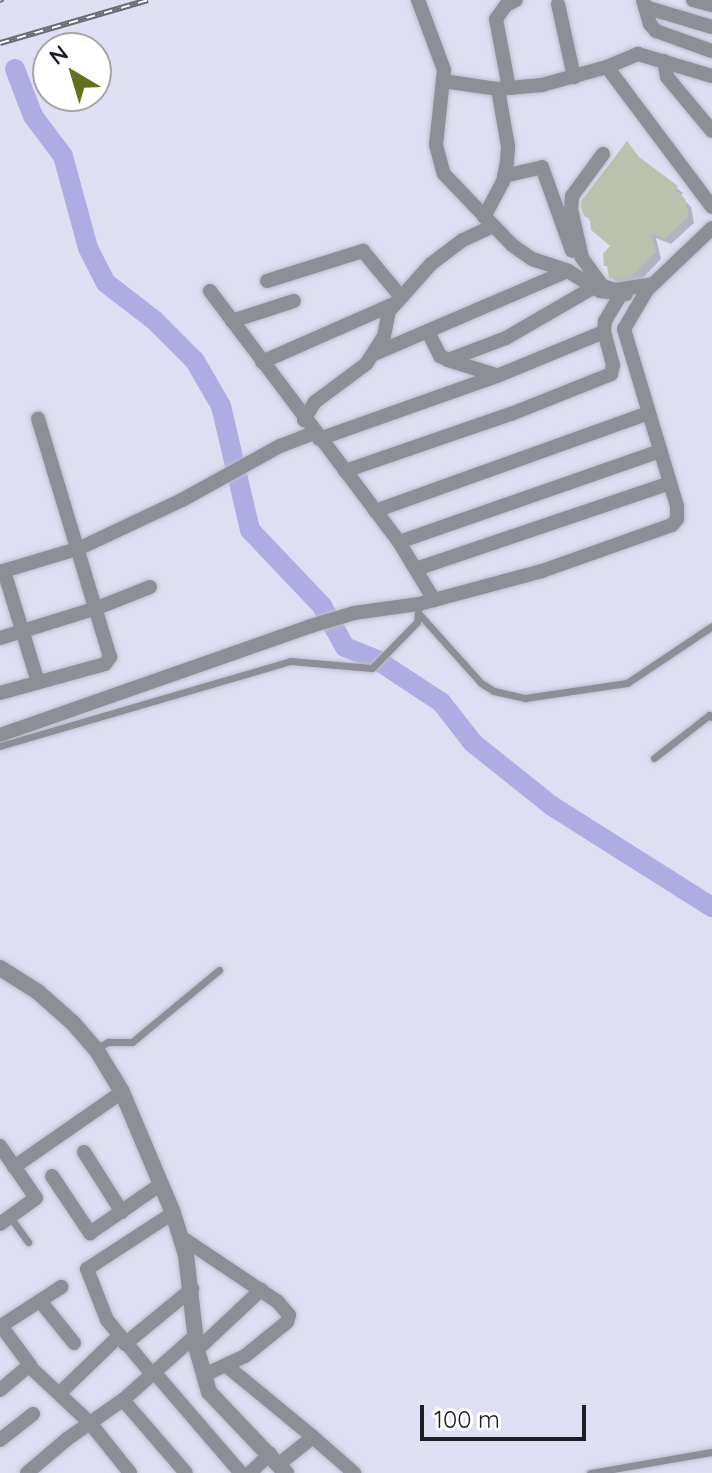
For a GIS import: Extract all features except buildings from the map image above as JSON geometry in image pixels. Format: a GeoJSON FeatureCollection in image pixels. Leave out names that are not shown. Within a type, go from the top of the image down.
{"type":"FeatureCollection","features":[{"type":"Feature","properties":{"kind":"street"},"geometry":{"type":"LineString","coordinates":[[345,471],[611,374],[613,365],[596,294],[574,275],[532,259],[489,222],[444,174],[436,145],[443,81],[439,50],[418,0]]}},
{"type":"Feature","properties":{"kind":"street"},"geometry":{"type":"LineString","coordinates":[[374,354],[384,336],[389,311],[431,264],[489,222],[504,176],[508,146],[496,19],[506,5],[516,0]]}},
{"type":"Feature","properties":{"kind":"street"},"geometry":{"type":"LineString","coordinates":[[693,0],[712,5]]}},
{"type":"Feature","properties":{"kind":"street"},"geometry":{"type":"LineString","coordinates":[[558,4],[574,77]]}},
{"type":"Feature","properties":{"kind":"street"},"geometry":{"type":"LineString","coordinates":[[644,4],[712,27]]}},
{"type":"Feature","properties":{"kind":"street"},"geometry":{"type":"LineString","coordinates":[[644,4],[650,24],[663,36],[712,51]]}},
{"type":"Feature","properties":{"kind":"street"},"geometry":{"type":"LineString","coordinates":[[443,81],[503,88],[574,77],[638,54],[712,76]]}},
{"type":"Feature","properties":{"kind":"street"},"geometry":{"type":"LineString","coordinates":[[664,61],[667,77],[712,131]]}},
{"type":"Feature","properties":{"kind":"street"},"geometry":{"type":"LineString","coordinates":[[607,67],[712,206]]}},
{"type":"Feature","properties":{"kind":"street"},"geometry":{"type":"LineString","coordinates":[[603,154],[572,196],[571,209],[582,258],[602,286],[616,290],[650,287]]}},
{"type":"Feature","properties":{"kind":"street"},"geometry":{"type":"LineString","coordinates":[[504,176],[537,167],[545,171],[574,275]]}},
{"type":"Feature","properties":{"kind":"street"},"geometry":{"type":"LineString","coordinates":[[0,735],[311,626],[354,613],[419,610],[434,600],[542,571],[672,525],[677,519],[677,506],[628,329],[650,287],[712,228]]}},
{"type":"Feature","properties":{"kind":"street"},"geometry":{"type":"LineString","coordinates":[[267,281],[363,251],[399,300]]}},
{"type":"Feature","properties":{"kind":"street"},"geometry":{"type":"LineString","coordinates":[[304,420],[315,402],[374,354],[471,310],[574,275]]}},
{"type":"Feature","properties":{"kind":"street"},"geometry":{"type":"LineString","coordinates":[[448,360],[506,338],[596,294],[621,294],[650,287]]}},
{"type":"Feature","properties":{"kind":"street"},"geometry":{"type":"LineString","coordinates":[[210,291],[316,436],[399,542],[434,600]]}},
{"type":"Feature","properties":{"kind":"street"},"geometry":{"type":"LineString","coordinates":[[38,682],[2,571],[80,548],[280,446],[497,376],[605,326],[621,294]]}},
{"type":"Feature","properties":{"kind":"street"},"geometry":{"type":"LineString","coordinates":[[262,362],[399,300]]}},
{"type":"Feature","properties":{"kind":"street"},"geometry":{"type":"LineString","coordinates":[[232,321],[294,301]]}},
{"type":"Feature","properties":{"kind":"street"},"geometry":{"type":"LineString","coordinates":[[428,332],[440,356],[497,376]]}},
{"type":"Feature","properties":{"kind":"street"},"geometry":{"type":"LineString","coordinates":[[375,511],[649,413]]}},
{"type":"Feature","properties":{"kind":"street"},"geometry":{"type":"LineString","coordinates":[[0,693],[109,661],[80,548],[38,419]]}},
{"type":"Feature","properties":{"kind":"street"},"geometry":{"type":"LineString","coordinates":[[399,542],[661,451]]}},
{"type":"Feature","properties":{"kind":"street"},"geometry":{"type":"LineString","coordinates":[[416,569],[670,483]]}},
{"type":"Feature","properties":{"kind":"street"},"geometry":{"type":"LineString","coordinates":[[0,638],[97,608],[150,587]]}},
{"type":"Feature","properties":{"kind":"street"},"geometry":{"type":"LineString","coordinates":[[0,968],[38,992],[96,1049],[122,1092],[181,1237],[192,1289],[197,1343],[209,1392],[278,1464]]}},
{"type":"Feature","properties":{"kind":"street"},"geometry":{"type":"LineString","coordinates":[[14,1167],[122,1092]]}},
{"type":"Feature","properties":{"kind":"street"},"geometry":{"type":"LineString","coordinates":[[0,1146],[36,1199],[5,1220]]}},
{"type":"Feature","properties":{"kind":"street"},"geometry":{"type":"LineString","coordinates":[[84,1152],[122,1212]]}},
{"type":"Feature","properties":{"kind":"street"},"geometry":{"type":"LineString","coordinates":[[52,1176],[88,1232],[161,1184]]}},
{"type":"Feature","properties":{"kind":"street"},"geometry":{"type":"LineString","coordinates":[[173,1213],[87,1269],[104,1316],[122,1340],[241,1473]]}},
{"type":"Feature","properties":{"kind":"street"},"geometry":{"type":"LineString","coordinates":[[181,1237],[286,1308],[287,1322],[228,1367],[204,1375]]}},
{"type":"Feature","properties":{"kind":"street"},"geometry":{"type":"LineString","coordinates":[[61,1287],[1,1326],[3,1336],[29,1366],[90,1423],[130,1473]]}},
{"type":"Feature","properties":{"kind":"street"},"geometry":{"type":"LineString","coordinates":[[64,1389],[122,1340],[192,1289]]}},
{"type":"Feature","properties":{"kind":"street"},"geometry":{"type":"LineString","coordinates":[[27,1473],[261,1290]]}},
{"type":"Feature","properties":{"kind":"street"},"geometry":{"type":"LineString","coordinates":[[40,1301],[74,1343]]}},
{"type":"Feature","properties":{"kind":"street"},"geometry":{"type":"LineString","coordinates":[[0,1390],[29,1366]]}},
{"type":"Feature","properties":{"kind":"street"},"geometry":{"type":"LineString","coordinates":[[228,1367],[354,1473]]}},
{"type":"Feature","properties":{"kind":"street"},"geometry":{"type":"LineString","coordinates":[[123,1400],[186,1473]]}},
{"type":"Feature","properties":{"kind":"street"},"geometry":{"type":"LineString","coordinates":[[0,1440],[33,1414]]}},
{"type":"Feature","properties":{"kind":"street"},"geometry":{"type":"LineString","coordinates":[[250,1473],[278,1464],[313,1437]]}},
{"type":"Feature","properties":{"kind":"lane"},"geometry":{"type":"LineString","coordinates":[[0,746],[290,661],[367,669],[409,633],[419,610],[481,683],[494,691],[525,698],[627,683],[712,626]]}},
{"type":"Feature","properties":{"kind":"lane"},"geometry":{"type":"LineString","coordinates":[[654,758],[709,715],[712,717]]}},
{"type":"Feature","properties":{"kind":"lane"},"geometry":{"type":"LineString","coordinates":[[96,1049],[108,1042],[132,1042],[219,970]]}},
{"type":"Feature","properties":{"kind":"lane"},"geometry":{"type":"LineString","coordinates":[[5,1220],[28,1242]]}},
{"type":"Feature","properties":{"kind":"lane"},"geometry":{"type":"LineString","coordinates":[[590,1473],[712,1452]]}},
{"type":"Feature","properties":{"kind":"path"},"geometry":{"type":"LineString","coordinates":[[0,2],[5,0]]}},
{"type":"Feature","properties":{"kind":"waterway"},"geometry":{"type":"LineString","coordinates":[[15,69],[33,116],[63,156],[88,248],[106,283],[154,320],[195,361],[221,406],[250,530],[322,606],[345,647],[377,660],[441,702],[473,743],[552,806],[712,907]]}},
{"type":"Feature","properties":{"kind":"railway"},"geometry":{"type":"LineString","coordinates":[[0,43],[148,0]]}}]}
